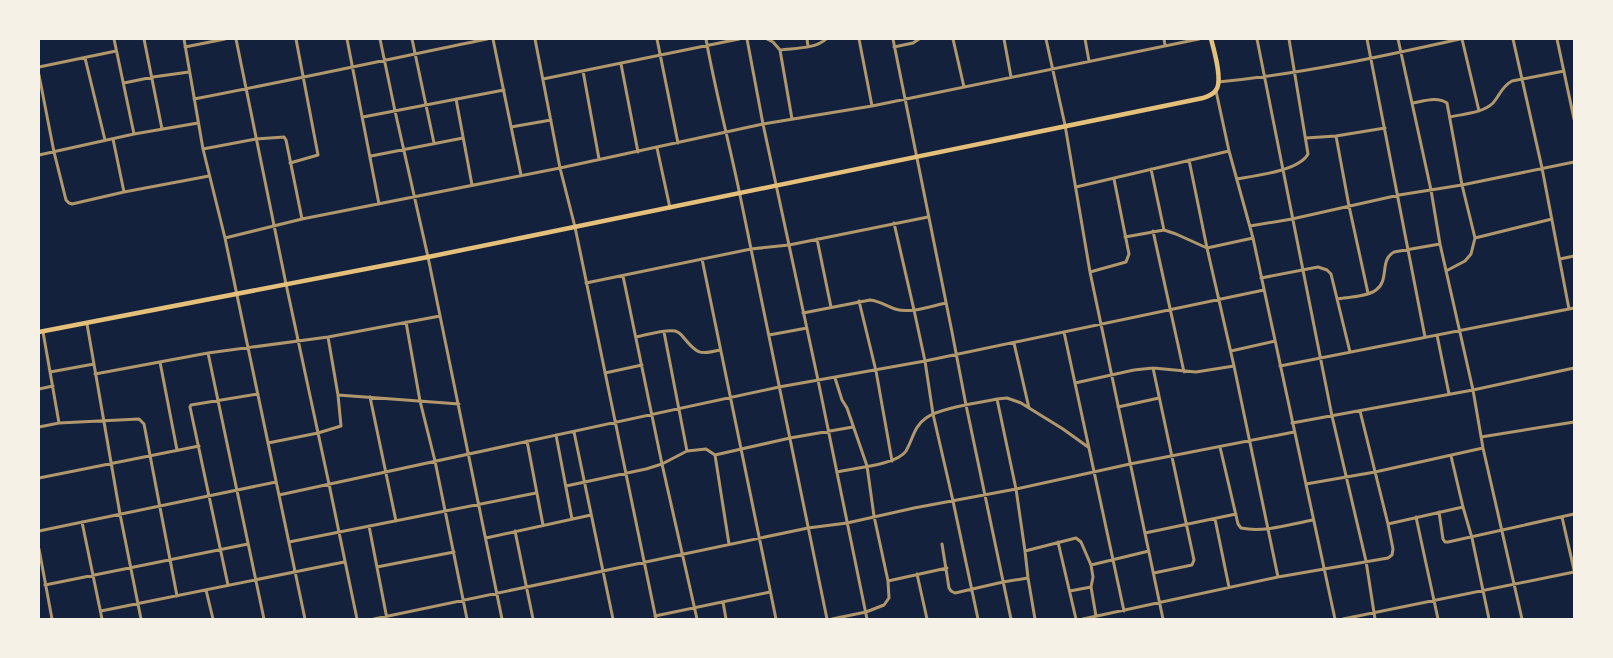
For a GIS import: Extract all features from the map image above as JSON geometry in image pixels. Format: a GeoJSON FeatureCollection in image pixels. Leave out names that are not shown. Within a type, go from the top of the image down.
{"type":"FeatureCollection","features":[{"type":"Feature","properties":{"kind":"main road"},"geometry":{"type":"LineString","coordinates":[[41,332],[428,257],[1203,98],[1210,96],[1216,91],[1218,82],[1211,39]]}},
{"type":"Feature","properties":{"kind":"street"},"geometry":{"type":"LineString","coordinates":[[114,39],[134,134]]}},
{"type":"Feature","properties":{"kind":"street"},"geometry":{"type":"LineString","coordinates":[[144,39],[162,129]]}},
{"type":"Feature","properties":{"kind":"street"},"geometry":{"type":"LineString","coordinates":[[184,39],[209,176],[237,293],[305,619]]}},
{"type":"Feature","properties":{"kind":"street"},"geometry":{"type":"LineString","coordinates":[[185,47],[225,39]]}},
{"type":"Feature","properties":{"kind":"street"},"geometry":{"type":"LineString","coordinates":[[236,39],[357,619]]}},
{"type":"Feature","properties":{"kind":"street"},"geometry":{"type":"LineString","coordinates":[[290,163],[318,155],[296,39]]}},
{"type":"Feature","properties":{"kind":"street"},"geometry":{"type":"LineString","coordinates":[[347,39],[379,204]]}},
{"type":"Feature","properties":{"kind":"street"},"geometry":{"type":"LineString","coordinates":[[380,39],[428,257],[502,619]]}},
{"type":"Feature","properties":{"kind":"street"},"geometry":{"type":"LineString","coordinates":[[412,39],[434,143]]}},
{"type":"Feature","properties":{"kind":"street"},"geometry":{"type":"LineString","coordinates":[[194,98],[304,78],[352,66],[488,39]]}},
{"type":"Feature","properties":{"kind":"street"},"geometry":{"type":"LineString","coordinates":[[493,39],[521,175]]}},
{"type":"Feature","properties":{"kind":"street"},"geometry":{"type":"LineString","coordinates":[[535,39],[560,168],[656,618],[770,592]]}},
{"type":"Feature","properties":{"kind":"street"},"geometry":{"type":"LineString","coordinates":[[657,39],[678,143]]}},
{"type":"Feature","properties":{"kind":"street"},"geometry":{"type":"LineString","coordinates":[[706,39],[770,334],[779,387],[827,619]]}},
{"type":"Feature","properties":{"kind":"street"},"geometry":{"type":"LineString","coordinates":[[543,79],[739,39]]}},
{"type":"Feature","properties":{"kind":"street"},"geometry":{"type":"LineString","coordinates":[[747,39],[763,124],[867,619]]}},
{"type":"Feature","properties":{"kind":"street"},"geometry":{"type":"LineString","coordinates":[[767,39],[773,42],[780,50],[792,119]]}},
{"type":"Feature","properties":{"kind":"street"},"geometry":{"type":"LineString","coordinates":[[807,39],[808,46]]}},
{"type":"Feature","properties":{"kind":"street"},"geometry":{"type":"LineString","coordinates":[[780,50],[808,46],[823,42],[826,39]]}},
{"type":"Feature","properties":{"kind":"street"},"geometry":{"type":"LineString","coordinates":[[859,39],[872,106]]}},
{"type":"Feature","properties":{"kind":"street"},"geometry":{"type":"LineString","coordinates":[[893,39],[1010,619]]}},
{"type":"Feature","properties":{"kind":"street"},"geometry":{"type":"LineString","coordinates":[[894,47],[913,43],[918,39]]}},
{"type":"Feature","properties":{"kind":"street"},"geometry":{"type":"LineString","coordinates":[[953,39],[964,87]]}},
{"type":"Feature","properties":{"kind":"street"},"geometry":{"type":"LineString","coordinates":[[1004,39],[1011,77]]}},
{"type":"Feature","properties":{"kind":"street"},"geometry":{"type":"LineString","coordinates":[[1046,39],[1065,125],[1090,272],[1163,619]]}},
{"type":"Feature","properties":{"kind":"street"},"geometry":{"type":"LineString","coordinates":[[1085,39],[1089,61]]}},
{"type":"Feature","properties":{"kind":"street"},"geometry":{"type":"LineString","coordinates":[[1164,39],[1165,45]]}},
{"type":"Feature","properties":{"kind":"street"},"geometry":{"type":"LineString","coordinates":[[225,238],[302,219],[638,152],[763,124],[872,106],[1199,39]]}},
{"type":"Feature","properties":{"kind":"street"},"geometry":{"type":"LineString","coordinates":[[1257,39],[1332,416],[1366,561],[1375,619]]}},
{"type":"Feature","properties":{"kind":"street"},"geometry":{"type":"LineString","coordinates":[[1236,179],[1282,170],[1306,158],[1308,154],[1289,39]]}},
{"type":"Feature","properties":{"kind":"street"},"geometry":{"type":"LineString","coordinates":[[1367,39],[1426,337]]}},
{"type":"Feature","properties":{"kind":"street"},"geometry":{"type":"LineString","coordinates":[[1398,39],[1431,190],[1440,244],[1461,330],[1483,448],[1522,619]]}},
{"type":"Feature","properties":{"kind":"street"},"geometry":{"type":"LineString","coordinates":[[1218,82],[1265,78],[1294,73],[1461,39],[1479,111]]}},
{"type":"Feature","properties":{"kind":"street"},"geometry":{"type":"LineString","coordinates":[[1513,39],[1542,168],[1569,309]]}},
{"type":"Feature","properties":{"kind":"street"},"geometry":{"type":"LineString","coordinates":[[1558,39],[1574,119]]}},
{"type":"Feature","properties":{"kind":"street"},"geometry":{"type":"LineString","coordinates":[[39,67],[116,51]]}},
{"type":"Feature","properties":{"kind":"street"},"geometry":{"type":"LineString","coordinates":[[85,58],[105,140]]}},
{"type":"Feature","properties":{"kind":"street"},"geometry":{"type":"LineString","coordinates":[[621,64],[638,152]]}},
{"type":"Feature","properties":{"kind":"street"},"geometry":{"type":"LineString","coordinates":[[584,71],[599,159]]}},
{"type":"Feature","properties":{"kind":"street"},"geometry":{"type":"LineString","coordinates":[[1450,117],[1479,111],[1493,103],[1507,84],[1512,81],[1564,71]]}},
{"type":"Feature","properties":{"kind":"street"},"geometry":{"type":"LineString","coordinates":[[124,83],[189,72]]}},
{"type":"Feature","properties":{"kind":"street"},"geometry":{"type":"LineString","coordinates":[[39,75],[54,152],[68,203],[72,204],[209,176]]}},
{"type":"Feature","properties":{"kind":"street"},"geometry":{"type":"LineString","coordinates":[[363,117],[504,90]]}},
{"type":"Feature","properties":{"kind":"street"},"geometry":{"type":"LineString","coordinates":[[1216,91],[1228,151],[1253,238],[1335,619]]}},
{"type":"Feature","properties":{"kind":"street"},"geometry":{"type":"LineString","coordinates":[[456,99],[472,185]]}},
{"type":"Feature","properties":{"kind":"street"},"geometry":{"type":"LineString","coordinates":[[1413,103],[1435,99],[1443,100],[1447,103],[1462,185],[1475,238],[1471,254],[1465,261],[1446,271]]}},
{"type":"Feature","properties":{"kind":"street"},"geometry":{"type":"LineString","coordinates":[[511,127],[551,120]]}},
{"type":"Feature","properties":{"kind":"street"},"geometry":{"type":"LineString","coordinates":[[39,155],[134,134],[198,123]]}},
{"type":"Feature","properties":{"kind":"street"},"geometry":{"type":"LineString","coordinates":[[1306,138],[1336,136],[1385,128]]}},
{"type":"Feature","properties":{"kind":"street"},"geometry":{"type":"LineString","coordinates":[[204,150],[256,139],[284,136],[302,219]]}},
{"type":"Feature","properties":{"kind":"street"},"geometry":{"type":"LineString","coordinates":[[1336,136],[1368,294]]}},
{"type":"Feature","properties":{"kind":"street"},"geometry":{"type":"LineString","coordinates":[[371,156],[463,138]]}},
{"type":"Feature","properties":{"kind":"street"},"geometry":{"type":"LineString","coordinates":[[114,139],[124,192]]}},
{"type":"Feature","properties":{"kind":"street"},"geometry":{"type":"LineString","coordinates":[[657,148],[670,208]]}},
{"type":"Feature","properties":{"kind":"street"},"geometry":{"type":"LineString","coordinates":[[1076,187],[1228,151]]}},
{"type":"Feature","properties":{"kind":"street"},"geometry":{"type":"LineString","coordinates":[[1189,160],[1278,577]]}},
{"type":"Feature","properties":{"kind":"street"},"geometry":{"type":"LineString","coordinates":[[1250,226],[1292,219],[1399,195],[1462,185],[1574,162]]}},
{"type":"Feature","properties":{"kind":"street"},"geometry":{"type":"LineString","coordinates":[[1151,170],[1164,230]]}},
{"type":"Feature","properties":{"kind":"street"},"geometry":{"type":"LineString","coordinates":[[1090,272],[1126,262],[1129,254],[1114,179]]}},
{"type":"Feature","properties":{"kind":"street"},"geometry":{"type":"LineString","coordinates":[[586,283],[751,249],[789,245],[928,216]]}},
{"type":"Feature","properties":{"kind":"street"},"geometry":{"type":"LineString","coordinates":[[1475,238],[1552,218]]}},
{"type":"Feature","properties":{"kind":"street"},"geometry":{"type":"LineString","coordinates":[[894,223],[914,310],[933,414],[953,501],[970,589],[978,619]]}},
{"type":"Feature","properties":{"kind":"street"},"geometry":{"type":"LineString","coordinates":[[1125,237],[1164,230],[1207,248],[1253,238]]}},
{"type":"Feature","properties":{"kind":"street"},"geometry":{"type":"LineString","coordinates":[[1153,231],[1184,372]]}},
{"type":"Feature","properties":{"kind":"street"},"geometry":{"type":"LineString","coordinates":[[817,239],[831,307]]}},
{"type":"Feature","properties":{"kind":"street"},"geometry":{"type":"LineString","coordinates":[[1338,299],[1368,294],[1376,290],[1383,281],[1386,259],[1394,252],[1440,244]]}},
{"type":"Feature","properties":{"kind":"street"},"geometry":{"type":"LineString","coordinates":[[1560,259],[1574,256]]}},
{"type":"Feature","properties":{"kind":"street"},"geometry":{"type":"LineString","coordinates":[[702,259],[776,619]]}},
{"type":"Feature","properties":{"kind":"street"},"geometry":{"type":"LineString","coordinates":[[1261,278],[1318,267],[1328,270],[1331,274],[1338,299],[1350,352]]}},
{"type":"Feature","properties":{"kind":"street"},"geometry":{"type":"LineString","coordinates":[[624,276],[662,464],[697,619]]}},
{"type":"Feature","properties":{"kind":"street"},"geometry":{"type":"LineString","coordinates":[[279,495],[779,387],[876,371],[1264,290]]}},
{"type":"Feature","properties":{"kind":"street"},"geometry":{"type":"LineString","coordinates":[[804,313],[859,301],[876,300],[898,310],[914,310],[946,303]]}},
{"type":"Feature","properties":{"kind":"street"},"geometry":{"type":"LineString","coordinates":[[859,301],[876,371],[892,460]]}},
{"type":"Feature","properties":{"kind":"street"},"geometry":{"type":"LineString","coordinates":[[1280,366],[1574,308]]}},
{"type":"Feature","properties":{"kind":"street"},"geometry":{"type":"LineString","coordinates":[[95,374],[208,353],[299,342],[440,316]]}},
{"type":"Feature","properties":{"kind":"street"},"geometry":{"type":"LineString","coordinates":[[406,322],[420,401],[436,461],[467,619]]}},
{"type":"Feature","properties":{"kind":"street"},"geometry":{"type":"LineString","coordinates":[[87,324],[120,514],[141,619]]}},
{"type":"Feature","properties":{"kind":"street"},"geometry":{"type":"LineString","coordinates":[[770,334],[807,328]]}},
{"type":"Feature","properties":{"kind":"street"},"geometry":{"type":"LineString","coordinates":[[636,337],[673,331],[680,333],[698,353],[720,350]]}},
{"type":"Feature","properties":{"kind":"street"},"geometry":{"type":"LineString","coordinates":[[41,332],[59,423]]}},
{"type":"Feature","properties":{"kind":"street"},"geometry":{"type":"LineString","coordinates":[[664,332],[687,451]]}},
{"type":"Feature","properties":{"kind":"street"},"geometry":{"type":"LineString","coordinates":[[1064,332],[1124,611]]}},
{"type":"Feature","properties":{"kind":"street"},"geometry":{"type":"LineString","coordinates":[[1437,335],[1448,394]]}},
{"type":"Feature","properties":{"kind":"street"},"geometry":{"type":"LineString","coordinates":[[268,443],[318,433],[341,426],[338,395],[328,337]]}},
{"type":"Feature","properties":{"kind":"street"},"geometry":{"type":"LineString","coordinates":[[1231,351],[1275,341]]}},
{"type":"Feature","properties":{"kind":"street"},"geometry":{"type":"LineString","coordinates":[[1014,343],[1029,408]]}},
{"type":"Feature","properties":{"kind":"street"},"geometry":{"type":"LineString","coordinates":[[208,353],[264,619]]}},
{"type":"Feature","properties":{"kind":"street"},"geometry":{"type":"LineString","coordinates":[[160,362],[177,450]]}},
{"type":"Feature","properties":{"kind":"street"},"geometry":{"type":"LineString","coordinates":[[50,372],[94,364]]}},
{"type":"Feature","properties":{"kind":"street"},"geometry":{"type":"LineString","coordinates":[[605,373],[642,365]]}},
{"type":"Feature","properties":{"kind":"street"},"geometry":{"type":"LineString","coordinates":[[1074,383],[1134,370],[1153,368],[1196,372],[1234,366]]}},
{"type":"Feature","properties":{"kind":"street"},"geometry":{"type":"LineString","coordinates":[[1153,368],[1194,563],[1154,573]]}},
{"type":"Feature","properties":{"kind":"street"},"geometry":{"type":"LineString","coordinates":[[1292,423],[1473,390],[1574,368]]}},
{"type":"Feature","properties":{"kind":"street"},"geometry":{"type":"LineString","coordinates":[[832,619],[866,612],[884,605],[889,598],[888,581],[874,516],[867,466],[835,378]]}},
{"type":"Feature","properties":{"kind":"street"},"geometry":{"type":"LineString","coordinates":[[39,388],[53,386]]}},
{"type":"Feature","properties":{"kind":"street"},"geometry":{"type":"LineString","coordinates":[[228,585],[190,406],[258,394]]}},
{"type":"Feature","properties":{"kind":"street"},"geometry":{"type":"LineString","coordinates":[[338,395],[458,404]]}},
{"type":"Feature","properties":{"kind":"street"},"geometry":{"type":"LineString","coordinates":[[370,397],[396,521]]}},
{"type":"Feature","properties":{"kind":"street"},"geometry":{"type":"LineString","coordinates":[[1118,407],[1159,398]]}},
{"type":"Feature","properties":{"kind":"street"},"geometry":{"type":"LineString","coordinates":[[837,472],[902,456],[919,424],[933,414],[997,399],[1014,399],[1088,447]]}},
{"type":"Feature","properties":{"kind":"street"},"geometry":{"type":"LineString","coordinates":[[997,399],[1016,489],[1026,550],[1028,578],[1036,619]]}},
{"type":"Feature","properties":{"kind":"street"},"geometry":{"type":"LineString","coordinates":[[1083,619],[1278,577],[1388,558],[1392,555],[1393,549],[1388,524],[1360,411]]}},
{"type":"Feature","properties":{"kind":"street"},"geometry":{"type":"LineString","coordinates":[[39,426],[103,420],[140,419],[142,421],[177,596]]}},
{"type":"Feature","properties":{"kind":"street"},"geometry":{"type":"LineString","coordinates":[[1482,437],[1574,422]]}},
{"type":"Feature","properties":{"kind":"street"},"geometry":{"type":"LineString","coordinates":[[714,455],[790,438],[853,427]]}},
{"type":"Feature","properties":{"kind":"street"},"geometry":{"type":"LineString","coordinates":[[574,432],[613,619]]}},
{"type":"Feature","properties":{"kind":"street"},"geometry":{"type":"LineString","coordinates":[[374,619],[387,618],[728,544],[808,528],[847,523],[1294,432]]}},
{"type":"Feature","properties":{"kind":"street"},"geometry":{"type":"LineString","coordinates":[[556,435],[572,519]]}},
{"type":"Feature","properties":{"kind":"street"},"geometry":{"type":"LineString","coordinates":[[527,441],[543,525]]}},
{"type":"Feature","properties":{"kind":"street"},"geometry":{"type":"LineString","coordinates":[[39,478],[199,446]]}},
{"type":"Feature","properties":{"kind":"street"},"geometry":{"type":"LineString","coordinates":[[1220,447],[1238,524],[1241,528],[1247,530],[1268,529],[1313,520]]}},
{"type":"Feature","properties":{"kind":"street"},"geometry":{"type":"LineString","coordinates":[[1306,484],[1375,472],[1483,448]]}},
{"type":"Feature","properties":{"kind":"street"},"geometry":{"type":"LineString","coordinates":[[566,486],[626,474],[662,464],[687,451],[706,449],[714,455],[728,544]]}},
{"type":"Feature","properties":{"kind":"street"},"geometry":{"type":"LineString","coordinates":[[1451,456],[1472,538],[1489,619]]}},
{"type":"Feature","properties":{"kind":"street"},"geometry":{"type":"LineString","coordinates":[[39,531],[276,482]]}},
{"type":"Feature","properties":{"kind":"street"},"geometry":{"type":"LineString","coordinates":[[289,542],[536,493]]}},
{"type":"Feature","properties":{"kind":"street"},"geometry":{"type":"LineString","coordinates":[[1388,524],[1463,507]]}},
{"type":"Feature","properties":{"kind":"street"},"geometry":{"type":"LineString","coordinates":[[1439,512],[1445,542],[1472,538],[1574,514]]}},
{"type":"Feature","properties":{"kind":"street"},"geometry":{"type":"LineString","coordinates":[[1145,533],[1236,514]]}},
{"type":"Feature","properties":{"kind":"street"},"geometry":{"type":"LineString","coordinates":[[486,538],[591,515]]}},
{"type":"Feature","properties":{"kind":"street"},"geometry":{"type":"LineString","coordinates":[[1416,517],[1438,619]]}},
{"type":"Feature","properties":{"kind":"street"},"geometry":{"type":"LineString","coordinates":[[1342,619],[1574,571],[1562,517]]}},
{"type":"Feature","properties":{"kind":"street"},"geometry":{"type":"LineString","coordinates":[[1215,519],[1229,587]]}},
{"type":"Feature","properties":{"kind":"street"},"geometry":{"type":"LineString","coordinates":[[82,522],[102,619]]}},
{"type":"Feature","properties":{"kind":"street"},"geometry":{"type":"LineString","coordinates":[[368,526],[387,618]]}},
{"type":"Feature","properties":{"kind":"street"},"geometry":{"type":"LineString","coordinates":[[515,531],[533,619]]}},
{"type":"Feature","properties":{"kind":"street"},"geometry":{"type":"LineString","coordinates":[[1026,550],[1076,538],[1079,539],[1091,565],[1091,587],[1096,616]]}},
{"type":"Feature","properties":{"kind":"street"},"geometry":{"type":"LineString","coordinates":[[1058,542],[1076,619]]}},
{"type":"Feature","properties":{"kind":"street"},"geometry":{"type":"LineString","coordinates":[[45,585],[248,544]]}},
{"type":"Feature","properties":{"kind":"street"},"geometry":{"type":"LineString","coordinates":[[942,544],[951,592],[955,593],[1028,578]]}},
{"type":"Feature","properties":{"kind":"street"},"geometry":{"type":"LineString","coordinates":[[39,548],[52,619]]}},
{"type":"Feature","properties":{"kind":"street"},"geometry":{"type":"LineString","coordinates":[[1091,565],[1149,551]]}},
{"type":"Feature","properties":{"kind":"street"},"geometry":{"type":"LineString","coordinates":[[377,567],[454,552]]}},
{"type":"Feature","properties":{"kind":"street"},"geometry":{"type":"LineString","coordinates":[[101,612],[344,562]]}},
{"type":"Feature","properties":{"kind":"street"},"geometry":{"type":"LineString","coordinates":[[888,581],[946,568]]}},
{"type":"Feature","properties":{"kind":"street"},"geometry":{"type":"LineString","coordinates":[[917,574],[927,619]]}},
{"type":"Feature","properties":{"kind":"street"},"geometry":{"type":"LineString","coordinates":[[1070,591],[1091,587]]}},
{"type":"Feature","properties":{"kind":"street"},"geometry":{"type":"LineString","coordinates":[[206,590],[213,619]]}},
{"type":"Feature","properties":{"kind":"street"},"geometry":{"type":"LineString","coordinates":[[723,602],[726,619]]}}]}
